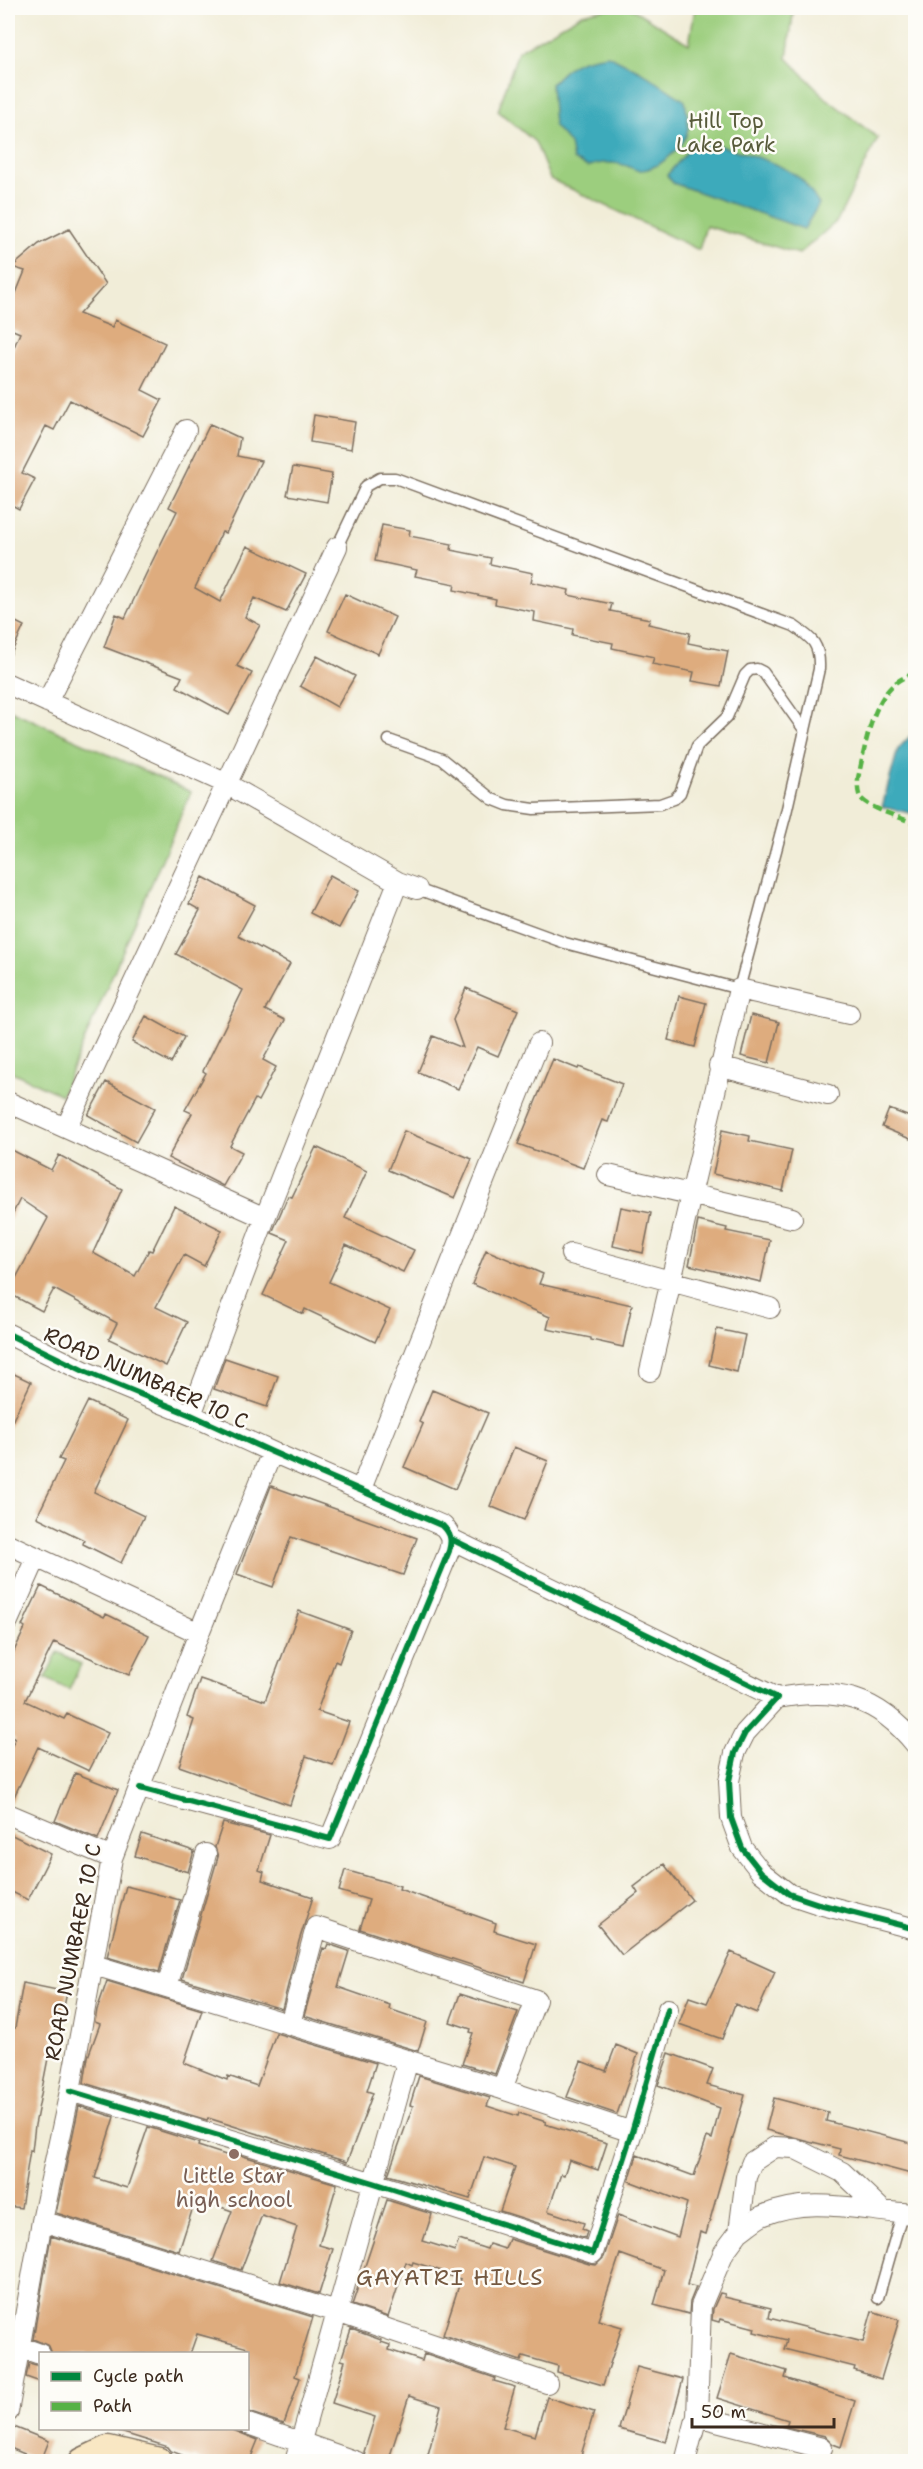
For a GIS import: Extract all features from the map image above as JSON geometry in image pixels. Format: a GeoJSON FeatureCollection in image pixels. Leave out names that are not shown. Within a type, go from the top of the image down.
{"type":"FeatureCollection","features":[{"type":"Feature","properties":{"kind":"street"},"geometry":{"type":"LineString","coordinates":[[47,702],[186,429]]}},
{"type":"Feature","properties":{"kind":"street"},"geometry":{"type":"LineString","coordinates":[[66,1128],[337,547]]}},
{"type":"Feature","properties":{"kind":"street"},"geometry":{"type":"LineString","coordinates":[[8,684],[225,783],[398,882],[417,889]]}},
{"type":"Feature","properties":{"kind":"street"},"geometry":{"type":"LineString","coordinates":[[191,1415],[265,1218],[398,882]]}},
{"type":"Feature","properties":{"kind":"street"},"geometry":{"type":"LineString","coordinates":[[650,1371],[719,1066],[739,990],[849,1014]]}},
{"type":"Feature","properties":{"kind":"street"},"geometry":{"type":"LineString","coordinates":[[361,1490],[539,1044]]}},
{"type":"Feature","properties":{"kind":"street"},"geometry":{"type":"LineString","coordinates":[[719,1066],[828,1095]]}},
{"type":"Feature","properties":{"kind":"street"},"geometry":{"type":"LineString","coordinates":[[8,1102],[265,1218]]}},
{"type":"Feature","properties":{"kind":"street"},"geometry":{"type":"LineString","coordinates":[[608,1175],[792,1218]]}},
{"type":"Feature","properties":{"kind":"street"},"geometry":{"type":"LineString","coordinates":[[571,1254],[770,1308]]}},
{"type":"Feature","properties":{"kind":"street","name":"ROAD NUMBAER 10 C"},"geometry":{"type":"LineString","coordinates":[[8,1334],[84,1371],[191,1415],[272,1452],[112,1858],[94,1965],[42,2221],[8,2412]]}},
{"type":"Feature","properties":{"kind":"street"},"geometry":{"type":"LineString","coordinates":[[140,1788],[330,1839],[449,1551],[451,1539],[443,1526],[272,1452]]}},
{"type":"Feature","properties":{"kind":"street"},"geometry":{"type":"LineString","coordinates":[[451,1539],[777,1698]]}},
{"type":"Feature","properties":{"kind":"street"},"geometry":{"type":"LineString","coordinates":[[8,1544],[199,1633]]}},
{"type":"Feature","properties":{"kind":"street"},"geometry":{"type":"LineString","coordinates":[[8,1621],[36,1558]]}},
{"type":"Feature","properties":{"kind":"street"},"geometry":{"type":"LineString","coordinates":[[915,1745],[900,1725],[878,1709],[858,1699],[827,1692],[777,1698],[745,1732],[735,1753],[729,1781],[731,1818],[742,1848],[761,1872],[789,1894],[915,1929]]}},
{"type":"Feature","properties":{"kind":"street"},"geometry":{"type":"LineString","coordinates":[[8,1814],[112,1858]]}},
{"type":"Feature","properties":{"kind":"street"},"geometry":{"type":"LineString","coordinates":[[167,1987],[206,1854]]}},
{"type":"Feature","properties":{"kind":"street"},"geometry":{"type":"LineString","coordinates":[[290,2024],[316,1927],[536,2000],[502,2089]]}},
{"type":"Feature","properties":{"kind":"street"},"geometry":{"type":"LineString","coordinates":[[94,1965],[502,2089],[632,2132]]}},
{"type":"Feature","properties":{"kind":"street"},"geometry":{"type":"LineString","coordinates":[[70,2091],[374,2183],[593,2253],[668,2009]]}},
{"type":"Feature","properties":{"kind":"street"},"geometry":{"type":"LineString","coordinates":[[298,2452],[408,2060]]}},
{"type":"Feature","properties":{"kind":"street"},"geometry":{"type":"LineString","coordinates":[[739,2232],[746,2177],[752,2162],[775,2147],[794,2148],[842,2172],[900,2213]]}},
{"type":"Feature","properties":{"kind":"street"},"geometry":{"type":"LineString","coordinates":[[685,2462],[697,2416],[701,2306],[724,2252],[739,2232],[761,2217],[803,2206],[826,2205],[900,2213]]}},
{"type":"Feature","properties":{"kind":"street"},"geometry":{"type":"LineString","coordinates":[[42,2221],[337,2312],[547,2383]]}},
{"type":"Feature","properties":{"kind":"street"},"geometry":{"type":"LineString","coordinates":[[20,2347],[39,2354]]}},
{"type":"Feature","properties":{"kind":"street"},"geometry":{"type":"LineString","coordinates":[[697,2416],[822,2448]]}},
{"type":"Feature","properties":{"kind":"street"},"geometry":{"type":"LineString","coordinates":[[249,2425],[298,2452],[357,2462]]}},
{"type":"Feature","properties":{"kind":"street"},"geometry":{"type":"LineString","coordinates":[[83,2462],[108,2450],[159,2462]]}},
{"type":"Feature","properties":{"kind":"lane"},"geometry":{"type":"LineString","coordinates":[[337,547],[366,486],[380,478],[394,478],[794,626],[812,638],[818,648],[819,660],[805,731],[786,813],[739,990],[565,943],[417,889]]}},
{"type":"Feature","properties":{"kind":"lane"},"geometry":{"type":"LineString","coordinates":[[389,740],[442,759],[492,800],[507,806],[534,809],[660,804],[674,799],[685,784],[697,746],[727,717],[745,675],[750,670],[757,669],[763,672],[805,731]]}},
{"type":"Feature","properties":{"kind":"lane"},"geometry":{"type":"LineString","coordinates":[[878,2298],[900,2213]]}},
{"type":"Feature","properties":{"kind":"green space","name":"Hill Top Lake Park"},"geometry":{"type":"Polygon","coordinates":[[[610,8],[631,8],[689,44],[695,8],[794,8],[787,58],[826,98],[878,138],[837,221],[799,254],[706,226],[699,250],[550,179],[535,142],[498,111],[518,51],[582,14],[610,8]]]}},
{"type":"Feature","properties":{"kind":"green space"},"geometry":{"type":"Polygon","coordinates":[[[8,709],[191,792],[61,1095],[8,1070],[8,709]]]}},
{"type":"Feature","properties":{"kind":"green space"},"geometry":{"type":"Polygon","coordinates":[[[58,1652],[81,1664],[69,1690],[45,1678],[58,1652]]]}},
{"type":"Feature","properties":{"kind":"water"},"geometry":{"type":"Polygon","coordinates":[[[608,55],[640,71],[685,101],[688,126],[686,136],[676,151],[661,163],[645,170],[611,163],[588,167],[573,160],[570,144],[554,126],[551,84],[570,66],[590,58],[608,55]]]}},
{"type":"Feature","properties":{"kind":"water"},"geometry":{"type":"Polygon","coordinates":[[[707,142],[784,168],[803,181],[819,204],[804,229],[673,183],[667,175],[694,144],[707,142]]]}},
{"type":"Feature","properties":{"kind":"water"},"geometry":{"type":"Polygon","coordinates":[[[915,731],[915,814],[882,807],[898,749],[915,731]]]}},
{"type":"Feature","properties":{"kind":"building"},"geometry":{"type":"Polygon","coordinates":[[[69,229],[106,284],[79,314],[112,327],[115,320],[165,343],[142,390],[162,400],[143,436],[70,400],[54,430],[46,426],[22,473],[35,479],[19,509],[8,503],[8,361],[20,333],[8,328],[8,313],[25,271],[12,267],[39,244],[69,229]]]}},
{"type":"Feature","properties":{"kind":"building"},"geometry":{"type":"Polygon","coordinates":[[[314,415],[355,422],[351,449],[310,442],[314,415]]]}},
{"type":"Feature","properties":{"kind":"building"},"geometry":{"type":"Polygon","coordinates":[[[210,424],[240,438],[237,456],[261,461],[226,533],[222,532],[195,588],[220,602],[247,546],[306,574],[286,612],[254,598],[245,617],[260,625],[237,666],[252,673],[229,715],[177,687],[182,677],[104,647],[116,614],[125,618],[177,511],[169,507],[210,424]]]}},
{"type":"Feature","properties":{"kind":"building"},"geometry":{"type":"Polygon","coordinates":[[[293,467],[332,474],[327,502],[287,495],[293,467]]]}},
{"type":"Feature","properties":{"kind":"building"},"geometry":{"type":"Polygon","coordinates":[[[382,525],[410,530],[409,536],[452,544],[451,550],[491,558],[490,564],[533,573],[531,582],[569,590],[568,595],[612,604],[610,611],[650,619],[648,624],[690,633],[688,643],[728,651],[721,686],[692,681],[694,672],[652,664],[654,657],[612,648],[613,643],[572,635],[573,629],[534,621],[535,612],[495,604],[496,599],[454,590],[455,584],[415,576],[417,570],[375,561],[382,525]]]}},
{"type":"Feature","properties":{"kind":"building"},"geometry":{"type":"Polygon","coordinates":[[[345,594],[395,617],[378,654],[328,631],[345,594]]]}},
{"type":"Feature","properties":{"kind":"building"},"geometry":{"type":"Polygon","coordinates":[[[8,618],[24,626],[8,660],[8,618]]]}},
{"type":"Feature","properties":{"kind":"building"},"geometry":{"type":"Polygon","coordinates":[[[317,656],[355,676],[337,707],[300,686],[317,656]]]}},
{"type":"Feature","properties":{"kind":"building"},"geometry":{"type":"Polygon","coordinates":[[[330,875],[359,891],[339,928],[310,913],[330,875]]]}},
{"type":"Feature","properties":{"kind":"building"},"geometry":{"type":"Polygon","coordinates":[[[203,877],[255,905],[238,936],[290,964],[265,1010],[285,1020],[263,1060],[276,1067],[258,1101],[255,1099],[230,1146],[242,1152],[223,1186],[168,1158],[192,1113],[185,1110],[206,1073],[203,1071],[243,990],[176,954],[200,910],[189,904],[203,877]]]}},
{"type":"Feature","properties":{"kind":"building"},"geometry":{"type":"Polygon","coordinates":[[[466,988],[518,1010],[498,1056],[477,1047],[458,1089],[418,1072],[433,1036],[463,1048],[453,1020],[466,988]]]}},
{"type":"Feature","properties":{"kind":"building"},"geometry":{"type":"Polygon","coordinates":[[[679,996],[706,1003],[695,1047],[668,1040],[679,996]]]}},
{"type":"Feature","properties":{"kind":"building"},"geometry":{"type":"Polygon","coordinates":[[[751,1015],[779,1022],[769,1063],[741,1056],[751,1015]]]}},
{"type":"Feature","properties":{"kind":"building"},"geometry":{"type":"Polygon","coordinates":[[[146,1016],[184,1037],[171,1063],[132,1042],[146,1016]]]}},
{"type":"Feature","properties":{"kind":"building"},"geometry":{"type":"Polygon","coordinates":[[[553,1059],[622,1084],[608,1122],[602,1120],[583,1168],[518,1144],[553,1059]]]}},
{"type":"Feature","properties":{"kind":"building"},"geometry":{"type":"Polygon","coordinates":[[[106,1082],[155,1108],[136,1142],[88,1115],[106,1082]]]}},
{"type":"Feature","properties":{"kind":"building"},"geometry":{"type":"Polygon","coordinates":[[[889,1109],[915,1119],[915,1141],[882,1127],[889,1109]]]}},
{"type":"Feature","properties":{"kind":"building"},"geometry":{"type":"Polygon","coordinates":[[[722,1130],[750,1136],[749,1141],[792,1150],[783,1191],[713,1174],[722,1130]]]}},
{"type":"Feature","properties":{"kind":"building"},"geometry":{"type":"Polygon","coordinates":[[[404,1131],[472,1159],[455,1198],[388,1170],[404,1131]]]}},
{"type":"Feature","properties":{"kind":"building"},"geometry":{"type":"Polygon","coordinates":[[[316,1147],[367,1171],[345,1218],[414,1250],[403,1272],[346,1245],[329,1282],[390,1310],[375,1342],[305,1309],[303,1314],[263,1295],[289,1240],[272,1233],[288,1196],[292,1197],[316,1147]]]}},
{"type":"Feature","properties":{"kind":"building"},"geometry":{"type":"Polygon","coordinates":[[[8,1148],[51,1170],[59,1155],[122,1189],[93,1253],[135,1276],[149,1250],[152,1251],[174,1206],[222,1230],[204,1266],[184,1255],[156,1307],[187,1322],[166,1366],[109,1339],[117,1323],[54,1289],[42,1311],[8,1293],[48,1218],[20,1199],[8,1223],[8,1148]]]}},
{"type":"Feature","properties":{"kind":"building"},"geometry":{"type":"Polygon","coordinates":[[[621,1207],[651,1213],[643,1253],[613,1246],[621,1207]]]}},
{"type":"Feature","properties":{"kind":"building"},"geometry":{"type":"Polygon","coordinates":[[[698,1221],[727,1228],[726,1231],[770,1240],[761,1282],[689,1265],[698,1221]]]}},
{"type":"Feature","properties":{"kind":"building"},"geometry":{"type":"Polygon","coordinates":[[[486,1250],[543,1274],[539,1284],[632,1305],[623,1347],[547,1329],[550,1317],[472,1284],[486,1250]]]}},
{"type":"Feature","properties":{"kind":"building"},"geometry":{"type":"Polygon","coordinates":[[[717,1329],[745,1335],[737,1372],[709,1365],[717,1329]]]}},
{"type":"Feature","properties":{"kind":"building"},"geometry":{"type":"Polygon","coordinates":[[[225,1358],[278,1376],[267,1407],[214,1389],[225,1358]]]}},
{"type":"Feature","properties":{"kind":"building"},"geometry":{"type":"Polygon","coordinates":[[[8,1371],[31,1382],[8,1430],[8,1371]]]}},
{"type":"Feature","properties":{"kind":"building"},"geometry":{"type":"Polygon","coordinates":[[[432,1390],[488,1413],[455,1489],[404,1467],[423,1424],[419,1422],[432,1390]]]}},
{"type":"Feature","properties":{"kind":"building"},"geometry":{"type":"Polygon","coordinates":[[[88,1401],[128,1420],[94,1492],[144,1516],[121,1563],[83,1544],[84,1540],[37,1517],[64,1461],[59,1459],[88,1401]]]}},
{"type":"Feature","properties":{"kind":"building"},"geometry":{"type":"Polygon","coordinates":[[[514,1447],[548,1461],[524,1520],[490,1506],[514,1447]]]}},
{"type":"Feature","properties":{"kind":"building"},"geometry":{"type":"Polygon","coordinates":[[[271,1486],[417,1538],[403,1575],[291,1537],[273,1587],[237,1574],[271,1486]]]}},
{"type":"Feature","properties":{"kind":"building"},"geometry":{"type":"Polygon","coordinates":[[[41,1586],[104,1617],[106,1614],[149,1635],[129,1675],[54,1642],[25,1701],[64,1719],[67,1714],[108,1733],[89,1771],[38,1747],[11,1803],[8,1802],[8,1754],[15,1739],[8,1735],[8,1664],[25,1628],[22,1626],[41,1586]]]}},
{"type":"Feature","properties":{"kind":"building"},"geometry":{"type":"Polygon","coordinates":[[[299,1611],[351,1630],[339,1663],[335,1661],[317,1711],[349,1722],[333,1765],[306,1756],[290,1805],[179,1766],[194,1720],[187,1717],[200,1679],[265,1701],[299,1611]]]}},
{"type":"Feature","properties":{"kind":"building"},"geometry":{"type":"Polygon","coordinates":[[[75,1773],[118,1790],[98,1839],[55,1821],[75,1773]]]}},
{"type":"Feature","properties":{"kind":"building"},"geometry":{"type":"Polygon","coordinates":[[[223,1823],[270,1835],[259,1870],[264,1872],[262,1880],[313,1897],[282,2009],[182,1979],[218,1857],[215,1847],[223,1823]]]}},
{"type":"Feature","properties":{"kind":"building"},"geometry":{"type":"Polygon","coordinates":[[[8,1833],[51,1854],[28,1900],[8,1890],[8,1833]]]}},
{"type":"Feature","properties":{"kind":"building"},"geometry":{"type":"Polygon","coordinates":[[[142,1834],[194,1851],[188,1872],[135,1856],[142,1834]]]}},
{"type":"Feature","properties":{"kind":"building"},"geometry":{"type":"Polygon","coordinates":[[[664,1864],[692,1900],[622,1955],[598,1925],[638,1893],[634,1887],[664,1864]]]}},
{"type":"Feature","properties":{"kind":"building"},"geometry":{"type":"Polygon","coordinates":[[[345,1870],[400,1886],[399,1889],[496,1923],[494,1931],[536,1944],[524,1982],[360,1929],[369,1900],[339,1891],[345,1870]]]}},
{"type":"Feature","properties":{"kind":"building"},"geometry":{"type":"Polygon","coordinates":[[[126,1886],[180,1900],[159,1972],[107,1957],[126,1886]]]}},
{"type":"Feature","properties":{"kind":"building"},"geometry":{"type":"Polygon","coordinates":[[[328,1944],[349,1951],[338,1987],[390,2005],[389,2009],[427,2022],[418,2051],[304,2016],[323,1948],[326,1949],[328,1944]]]}},
{"type":"Feature","properties":{"kind":"building"},"geometry":{"type":"Polygon","coordinates":[[[731,1952],[775,1972],[757,2013],[735,2004],[722,2039],[679,2024],[689,1997],[707,2003],[731,1952]]]}},
{"type":"Feature","properties":{"kind":"building"},"geometry":{"type":"Polygon","coordinates":[[[107,1981],[202,2010],[184,2063],[227,2080],[228,2076],[257,2086],[276,2033],[376,2063],[367,2091],[373,2093],[347,2162],[208,2118],[207,2120],[84,2083],[88,2057],[100,2024],[95,2022],[97,2010],[107,1981]]]}},
{"type":"Feature","properties":{"kind":"building"},"geometry":{"type":"Polygon","coordinates":[[[23,1983],[67,1992],[62,2017],[57,2016],[51,2054],[49,2053],[21,2208],[8,2206],[8,2057],[12,2027],[15,2028],[23,1983]]]}},
{"type":"Feature","properties":{"kind":"building"},"geometry":{"type":"Polygon","coordinates":[[[460,1994],[518,2012],[495,2074],[462,2064],[473,2033],[470,2032],[471,2029],[450,2022],[460,1994]]]}},
{"type":"Feature","properties":{"kind":"building"},"geometry":{"type":"Polygon","coordinates":[[[616,2045],[638,2054],[617,2114],[567,2097],[581,2061],[606,2071],[616,2045]]]}},
{"type":"Feature","properties":{"kind":"building"},"geometry":{"type":"Polygon","coordinates":[[[669,2053],[713,2069],[707,2085],[745,2095],[706,2234],[700,2232],[687,2285],[696,2287],[690,2302],[689,2314],[654,2305],[664,2270],[620,2254],[598,2320],[622,2327],[603,2385],[557,2372],[558,2366],[523,2356],[521,2361],[443,2335],[461,2279],[447,2275],[448,2273],[406,2262],[388,2317],[352,2305],[387,2200],[432,2214],[423,2241],[455,2251],[459,2240],[487,2249],[489,2244],[505,2249],[509,2239],[596,2265],[604,2257],[618,2215],[678,2237],[687,2203],[629,2181],[637,2155],[694,2176],[707,2137],[712,2139],[720,2108],[658,2085],[669,2053]]]}},
{"type":"Feature","properties":{"kind":"building"},"geometry":{"type":"Polygon","coordinates":[[[419,2076],[490,2098],[487,2106],[518,2116],[519,2113],[546,2122],[545,2124],[607,2143],[598,2170],[569,2160],[564,2175],[561,2174],[548,2211],[584,2223],[582,2229],[587,2231],[585,2238],[500,2211],[515,2167],[484,2157],[470,2199],[388,2175],[413,2106],[410,2105],[419,2076]]]}},
{"type":"Feature","properties":{"kind":"building"},"geometry":{"type":"Polygon","coordinates":[[[774,2098],[828,2112],[826,2121],[915,2144],[915,2175],[839,2155],[840,2149],[766,2130],[774,2098]]]}},
{"type":"Feature","properties":{"kind":"building"},"geometry":{"type":"Polygon","coordinates":[[[79,2106],[114,2117],[95,2178],[127,2188],[148,2127],[199,2143],[198,2146],[232,2157],[233,2153],[337,2184],[319,2245],[333,2249],[319,2294],[280,2282],[297,2227],[262,2215],[241,2270],[213,2261],[232,2211],[196,2198],[179,2251],[56,2213],[79,2106]]]}},
{"type":"Feature","properties":{"kind":"building"},"geometry":{"type":"Polygon","coordinates":[[[51,2236],[313,2317],[295,2376],[300,2378],[284,2424],[249,2412],[248,2348],[197,2334],[191,2352],[51,2352],[49,2346],[33,2339],[51,2236]]]}},
{"type":"Feature","properties":{"kind":"building"},"geometry":{"type":"Polygon","coordinates":[[[720,2293],[725,2294],[724,2297],[771,2308],[769,2318],[863,2342],[872,2311],[899,2320],[881,2379],[854,2370],[855,2367],[784,2349],[787,2340],[754,2332],[755,2328],[720,2319],[719,2322],[712,2320],[713,2309],[720,2293]]]}},
{"type":"Feature","properties":{"kind":"building"},"geometry":{"type":"Polygon","coordinates":[[[351,2329],[381,2340],[390,2345],[389,2350],[422,2361],[424,2354],[515,2387],[503,2427],[535,2436],[547,2397],[594,2412],[579,2462],[426,2462],[441,2406],[409,2396],[388,2462],[369,2462],[364,2452],[375,2417],[332,2403],[345,2361],[341,2360],[351,2329]]]}},
{"type":"Feature","properties":{"kind":"building"},"geometry":{"type":"Polygon","coordinates":[[[731,2354],[787,2371],[785,2378],[855,2401],[841,2447],[833,2444],[825,2436],[786,2427],[788,2420],[717,2398],[731,2354]]]}},
{"type":"Feature","properties":{"kind":"building"},"geometry":{"type":"Polygon","coordinates":[[[29,2363],[39,2366],[39,2382],[26,2377],[29,2363]]]}},
{"type":"Feature","properties":{"kind":"building"},"geometry":{"type":"Polygon","coordinates":[[[637,2367],[683,2379],[666,2442],[619,2429],[637,2367]]]}},
{"type":"Feature","properties":{"kind":"building"},"geometry":{"type":"Polygon","coordinates":[[[14,2427],[49,2441],[41,2461],[8,2447],[14,2427]]]}},
{"type":"Feature","properties":{"kind":"building"},"geometry":{"type":"Polygon","coordinates":[[[120,2430],[233,2430],[258,2440],[249,2462],[205,2462],[171,2451],[168,2447],[120,2432],[120,2430]]]}},
{"type":"Feature","properties":{"kind":"marked path"},"geometry":{"type":"LineString","coordinates":[[916,674],[901,679],[890,688],[881,701],[869,732],[858,778],[859,795],[864,801],[877,809],[916,824]]}},
{"type":"Feature","properties":{"kind":"cycle path"},"geometry":{"type":"LineString","coordinates":[[8,1334],[84,1371],[191,1415],[443,1526],[450,1537],[449,1551],[330,1839],[140,1788]]}},
{"type":"Feature","properties":{"kind":"cycle path"},"geometry":{"type":"LineString","coordinates":[[451,1539],[777,1698],[745,1733],[735,1753],[729,1781],[731,1818],[742,1848],[761,1872],[789,1894],[916,1929]]}},
{"type":"Feature","properties":{"kind":"cycle path"},"geometry":{"type":"LineString","coordinates":[[70,2091],[374,2183],[593,2253],[668,2009]]}},
{"type":"Feature","properties":{"kind":"place","name":"Little Star high school"},"geometry":{"type":"Point","coordinates":[234,2154]}},
{"type":"Feature","properties":{"kind":"district","name":"GAYATRI HILLS"},"geometry":{"type":"Point","coordinates":[450,2277]}}]}
